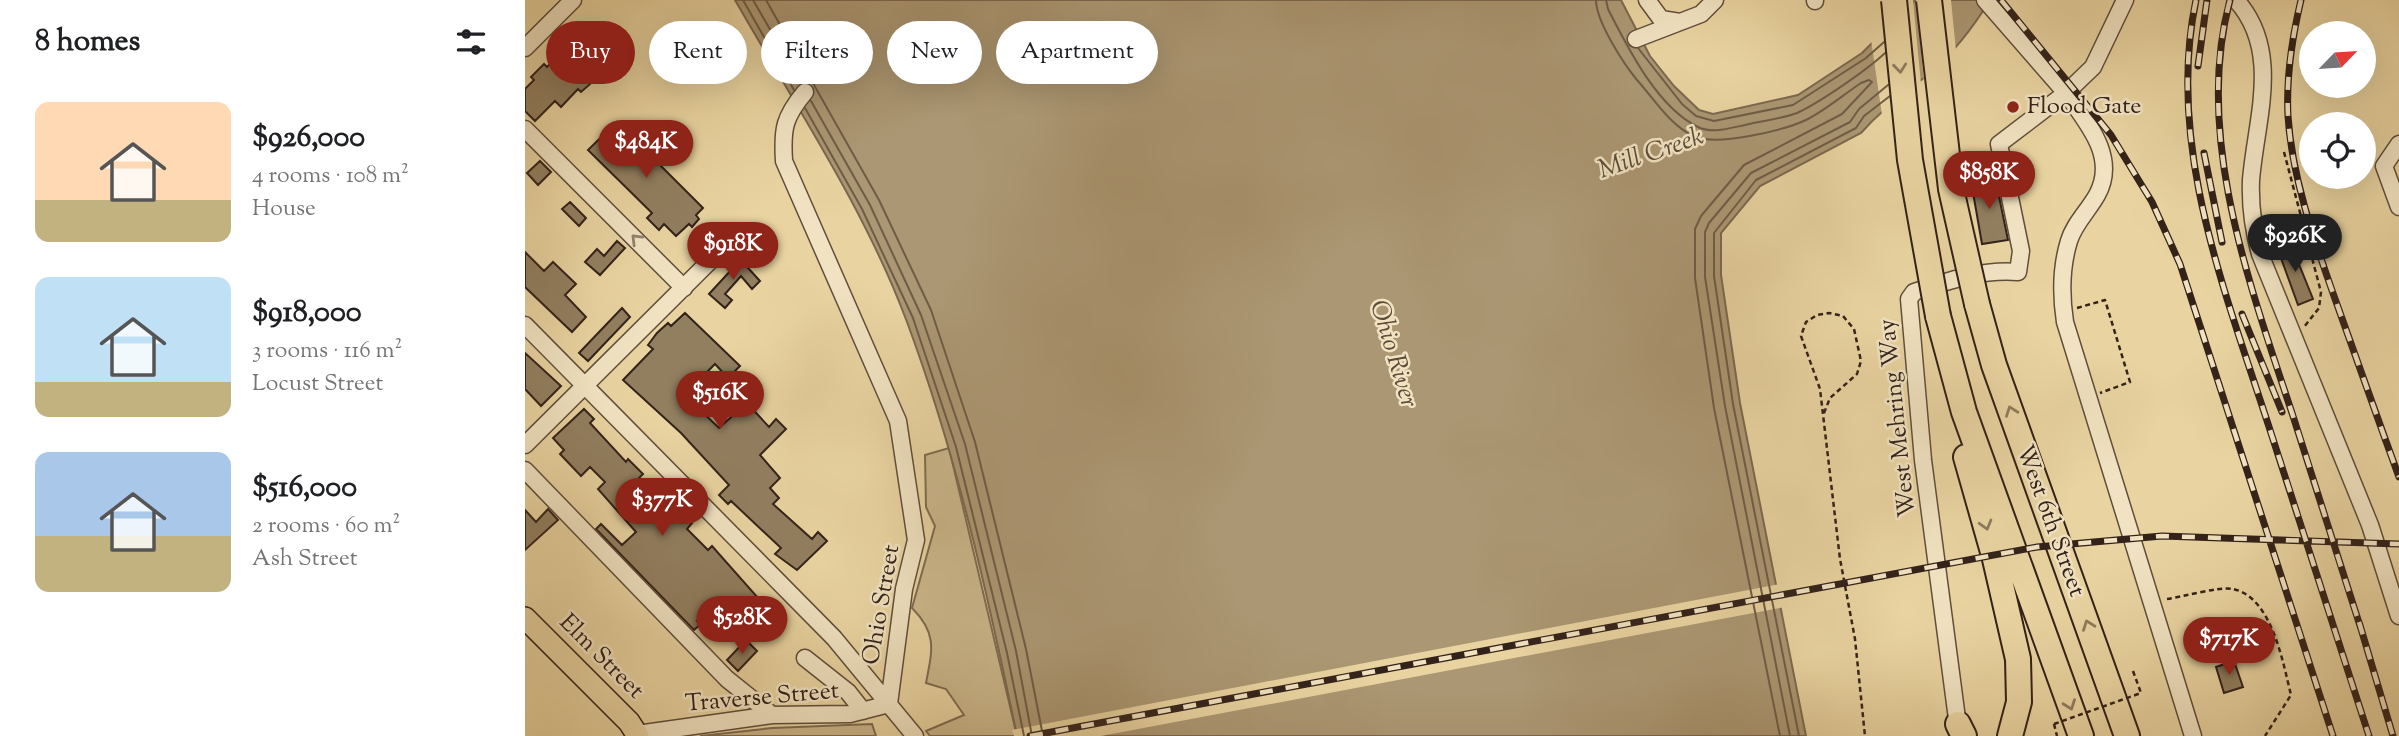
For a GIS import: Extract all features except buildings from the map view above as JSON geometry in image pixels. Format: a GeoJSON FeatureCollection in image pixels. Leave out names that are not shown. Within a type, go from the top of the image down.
{"type":"FeatureCollection","features":[{"type":"Feature","properties":{"kind":"highway","name":"West 6th Street"},"geometry":{"type":"LineString","coordinates":[[1893,0],[1910,160],[1938,316],[1964,412],[2081,736]]}},
{"type":"Feature","properties":{"kind":"highway","name":"West 6th Street"},"geometry":{"type":"LineString","coordinates":[[1929,0],[1951,189],[1977,304],[1994,365],[2127,736]]}},
{"type":"Feature","properties":{"kind":"highway"},"geometry":{"type":"LineString","coordinates":[[1964,412],[1961,438],[1995,559],[2018,659],[2019,702],[2010,736]]}},
{"type":"Feature","properties":{"kind":"highway"},"geometry":{"type":"LineString","coordinates":[[2105,674],[2137,736]]}},
{"type":"Feature","properties":{"kind":"main road","name":"Elm Street"},"geometry":{"type":"LineString","coordinates":[[528,625],[629,722],[638,735]]}},
{"type":"Feature","properties":{"kind":"street"},"geometry":{"type":"LineString","coordinates":[[525,48],[573,0]]}},
{"type":"Feature","properties":{"kind":"street"},"geometry":{"type":"LineString","coordinates":[[1647,0],[1661,19],[1669,23],[1686,21]]}},
{"type":"Feature","properties":{"kind":"street"},"geometry":{"type":"LineString","coordinates":[[1636,39],[1701,15],[1715,0]]}},
{"type":"Feature","properties":{"kind":"street"},"geometry":{"type":"LineString","coordinates":[[2066,93],[2093,68],[2125,0]]}},
{"type":"Feature","properties":{"kind":"street"},"geometry":{"type":"LineString","coordinates":[[2236,0],[2255,26],[2261,47],[2261,102],[2251,180],[2253,224],[2260,254],[2370,525],[2399,616]]}},
{"type":"Feature","properties":{"kind":"street"},"geometry":{"type":"LineString","coordinates":[[1989,4],[2066,93],[2094,133],[2103,160],[2098,193],[2069,241],[2063,279],[2063,312],[2193,736]]}},
{"type":"Feature","properties":{"kind":"street","name":"Ohio Street"},"geometry":{"type":"LineString","coordinates":[[805,92],[788,112],[784,132],[784,161],[898,421],[914,513],[916,540],[904,589],[889,704]]}},
{"type":"Feature","properties":{"kind":"street","name":"West Mehring Way"},"geometry":{"type":"LineString","coordinates":[[1961,732],[1923,460],[1909,299],[1914,292],[1979,273],[1994,270],[2018,272],[2021,251],[1999,144],[2066,93]]}},
{"type":"Feature","properties":{"kind":"street"},"geometry":{"type":"LineString","coordinates":[[525,128],[684,288]]}},
{"type":"Feature","properties":{"kind":"street"},"geometry":{"type":"LineString","coordinates":[[2399,145],[2384,166],[2399,207]]}},
{"type":"Feature","properties":{"kind":"street"},"geometry":{"type":"LineString","coordinates":[[525,445],[715,256]]}},
{"type":"Feature","properties":{"kind":"street"},"geometry":{"type":"LineString","coordinates":[[525,325],[834,638],[915,736]]}},
{"type":"Feature","properties":{"kind":"street"},"geometry":{"type":"LineString","coordinates":[[525,470],[727,679],[772,715]]}},
{"type":"Feature","properties":{"kind":"street"},"geometry":{"type":"LineString","coordinates":[[805,658],[848,692],[863,711]]}},
{"type":"Feature","properties":{"kind":"street","name":"Traverse Street"},"geometry":{"type":"LineString","coordinates":[[638,735],[772,715],[850,714],[889,704]]}},
{"type":"Feature","properties":{"kind":"path"},"geometry":{"type":"LineString","coordinates":[[2284,152],[2321,292],[2319,308],[2294,339]]}},
{"type":"Feature","properties":{"kind":"path"},"geometry":{"type":"LineString","coordinates":[[2063,312],[2105,300],[2130,382],[2088,397]]}},
{"type":"Feature","properties":{"kind":"path"},"geometry":{"type":"LineString","coordinates":[[1823,413],[1830,398],[1857,374],[1861,361],[1854,329],[1843,316],[1829,313],[1817,315],[1806,322],[1801,336],[1806,354],[1816,369],[1847,605],[1857,652],[1865,736]]}},
{"type":"Feature","properties":{"kind":"path"},"geometry":{"type":"LineString","coordinates":[[2150,602],[2232,589],[2256,601],[2278,641],[2291,695],[2265,736]]}},
{"type":"Feature","properties":{"kind":"path"},"geometry":{"type":"LineString","coordinates":[[2057,736],[2053,724],[2141,693],[2133,671]]}},
{"type":"Feature","properties":{"kind":"shaded area"},"geometry":{"type":"Polygon","coordinates":[[[949,448],[1017,736],[930,736],[926,731],[964,715],[946,689],[926,683],[931,643],[926,626],[912,608],[935,526],[926,507],[925,455],[949,448]]]}},
{"type":"Feature","properties":{"kind":"shaded area"},"geometry":{"type":"Polygon","coordinates":[[[872,724],[876,736],[700,736],[772,728],[872,724]]]}},
{"type":"Feature","properties":{"kind":"water"},"geometry":{"type":"Polygon","coordinates":[[[735,0],[1621,0],[1650,56],[1674,86],[1699,110],[1713,114],[1798,95],[1862,53],[1915,0],[1990,0],[1948,56],[1861,133],[1760,186],[1721,233],[1721,275],[1740,403],[1806,736],[1017,736],[983,579],[956,475],[907,322],[850,198],[785,84],[873,84],[873,21],[761,21],[761,44],[735,0]]]}},
{"type":"Feature","properties":{"kind":"pier"},"geometry":{"type":"Polygon","coordinates":[[[1913,0],[1921,84],[1882,115],[1871,40],[1913,0]]]}},
{"type":"Feature","properties":{"kind":"pier"},"geometry":{"type":"Polygon","coordinates":[[[1916,0],[1951,0],[1956,51],[1924,82],[1916,0]]]}},
{"type":"Feature","properties":{"kind":"pier"},"geometry":{"type":"Polygon","coordinates":[[[1780,584],[1785,607],[1101,736],[1014,736],[1012,730],[1780,584]]]}},
{"type":"Feature","properties":{"kind":"railway"},"geometry":{"type":"LineString","coordinates":[[2001,0],[2111,135],[2152,202],[2180,264],[2333,736]]}},
{"type":"Feature","properties":{"kind":"railway"},"geometry":{"type":"LineString","coordinates":[[2196,0],[2189,55],[2188,110],[2205,220],[2236,328],[2369,736]]}},
{"type":"Feature","properties":{"kind":"railway"},"geometry":{"type":"LineString","coordinates":[[2198,66],[2207,0]]}},
{"type":"Feature","properties":{"kind":"railway"},"geometry":{"type":"LineString","coordinates":[[2230,0],[2220,52],[2218,104],[2232,211],[2260,316],[2361,629]]}},
{"type":"Feature","properties":{"kind":"railway"},"geometry":{"type":"LineString","coordinates":[[2301,0],[2292,43],[2288,87],[2288,116],[2294,162],[2319,253],[2399,477]]}},
{"type":"Feature","properties":{"kind":"railway"},"geometry":{"type":"LineString","coordinates":[[2204,153],[2222,242]]}},
{"type":"Feature","properties":{"kind":"railway"},"geometry":{"type":"LineString","coordinates":[[2242,314],[2282,412]]}},
{"type":"Feature","properties":{"kind":"railway"},"geometry":{"type":"LineString","coordinates":[[1030,736],[2037,547],[2162,536],[2399,544]]}},
{"type":"Feature","properties":{"kind":"railway"},"geometry":{"type":"LineString","coordinates":[[2359,622],[2393,736]]}},
{"type":"Feature","properties":{"kind":"place","name":"Flood Gate"},"geometry":{"type":"Point","coordinates":[2013,107]}},
{"type":"Feature","properties":{"kind":"water label","name":"Mill Creek"},"geometry":{"type":"Point","coordinates":[1651,154]}},
{"type":"Feature","properties":{"kind":"water label","name":"Ohio River"},"geometry":{"type":"Point","coordinates":[1393,354]}}]}
